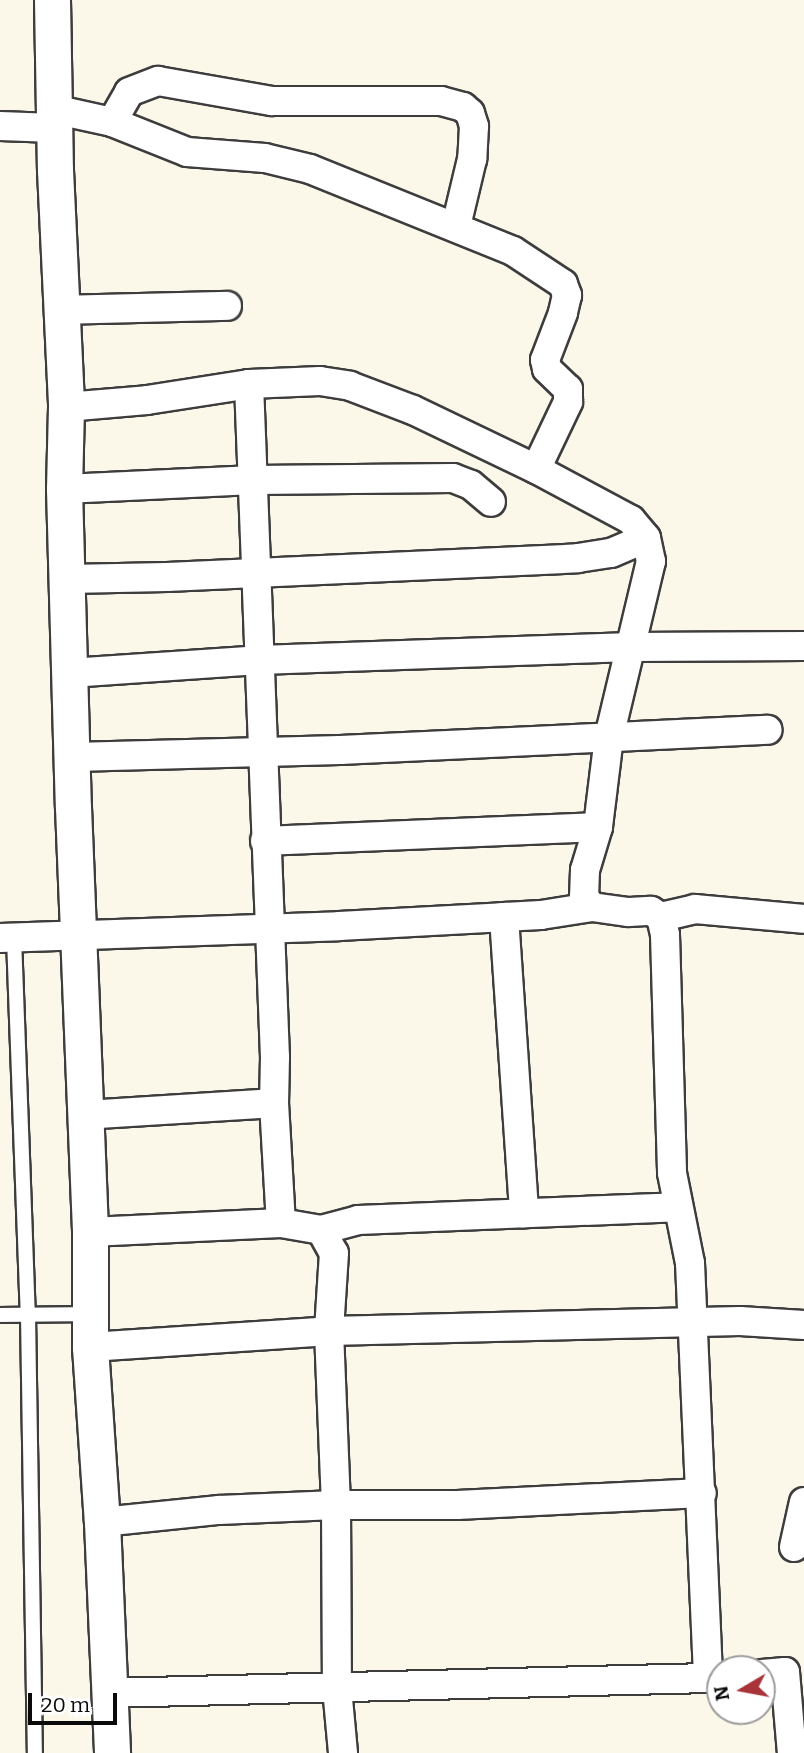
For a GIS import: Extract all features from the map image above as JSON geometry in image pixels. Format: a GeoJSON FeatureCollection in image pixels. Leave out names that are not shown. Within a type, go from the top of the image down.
{"type":"FeatureCollection","features":[{"type":"Feature","properties":{"kind":"street"},"geometry":{"type":"LineString","coordinates":[[51,0],[53,118],[66,407],[64,489],[77,936],[90,1232],[90,1330],[112,1753]]}},
{"type":"Feature","properties":{"kind":"street"},"geometry":{"type":"LineString","coordinates":[[113,122],[129,92],[158,81],[272,101],[441,102],[463,107],[470,113],[474,126],[472,159],[456,226]]}},
{"type":"Feature","properties":{"kind":"street"},"geometry":{"type":"LineString","coordinates":[[0,126],[53,118],[113,122],[187,152],[265,158],[310,169],[513,251],[563,284],[567,295],[545,359],[547,369],[568,389],[568,402],[536,469]]}},
{"type":"Feature","properties":{"kind":"street"},"geometry":{"type":"LineString","coordinates":[[61,310],[227,306]]}},
{"type":"Feature","properties":{"kind":"street"},"geometry":{"type":"LineString","coordinates":[[66,407],[147,400],[249,384],[320,382],[350,386],[413,410],[536,469],[631,520],[646,538],[651,561],[609,737],[598,827],[585,870],[584,897],[592,907]]}},
{"type":"Feature","properties":{"kind":"street"},"geometry":{"type":"LineString","coordinates":[[249,384],[274,1103],[281,1223]]}},
{"type":"Feature","properties":{"kind":"street"},"geometry":{"type":"LineString","coordinates":[[64,489],[254,480],[453,478],[471,485],[491,502]]}},
{"type":"Feature","properties":{"kind":"street"},"geometry":{"type":"LineString","coordinates":[[68,579],[578,558],[611,553],[646,538]]}},
{"type":"Feature","properties":{"kind":"street"},"geometry":{"type":"LineString","coordinates":[[70,673],[259,660],[632,647],[804,646]]}},
{"type":"Feature","properties":{"kind":"street"},"geometry":{"type":"LineString","coordinates":[[73,757],[261,752],[768,730]]}},
{"type":"Feature","properties":{"kind":"street"},"geometry":{"type":"LineString","coordinates":[[265,841],[598,827]]}},
{"type":"Feature","properties":{"kind":"street"},"geometry":{"type":"LineString","coordinates":[[7,938],[270,929],[504,917],[592,907],[651,911],[661,918],[665,935],[672,1173],[677,1207],[689,1250],[713,1655]]}},
{"type":"Feature","properties":{"kind":"street"},"geometry":{"type":"LineString","coordinates":[[661,918],[695,909],[804,919]]}},
{"type":"Feature","properties":{"kind":"street"},"geometry":{"type":"LineString","coordinates":[[504,917],[524,1213]]}},
{"type":"Feature","properties":{"kind":"street"},"geometry":{"type":"LineString","coordinates":[[84,1115],[274,1103]]}},
{"type":"Feature","properties":{"kind":"street"},"geometry":{"type":"LineString","coordinates":[[90,1232],[281,1223],[321,1230],[358,1220],[677,1207]]}},
{"type":"Feature","properties":{"kind":"street"},"geometry":{"type":"LineString","coordinates":[[321,1230],[334,1252],[329,1331],[336,1505],[337,1688],[342,1753]]}},
{"type":"Feature","properties":{"kind":"street"},"geometry":{"type":"LineString","coordinates":[[90,1330],[329,1331],[740,1321],[804,1325]]}},
{"type":"Feature","properties":{"kind":"street"},"geometry":{"type":"LineString","coordinates":[[102,1522],[219,1510],[336,1505],[457,1505],[702,1493]]}},
{"type":"Feature","properties":{"kind":"street"},"geometry":{"type":"LineString","coordinates":[[794,1547],[804,1502]]}},
{"type":"Feature","properties":{"kind":"street"},"geometry":{"type":"LineString","coordinates":[[784,1671],[792,1753]]}},
{"type":"Feature","properties":{"kind":"street"},"geometry":{"type":"LineString","coordinates":[[108,1693],[706,1678]]}},
{"type":"Feature","properties":{"kind":"lane"},"geometry":{"type":"LineString","coordinates":[[7,938],[28,1315],[35,1753]]}},
{"type":"Feature","properties":{"kind":"lane"},"geometry":{"type":"LineString","coordinates":[[0,1315],[28,1315],[90,1330]]}}]}
